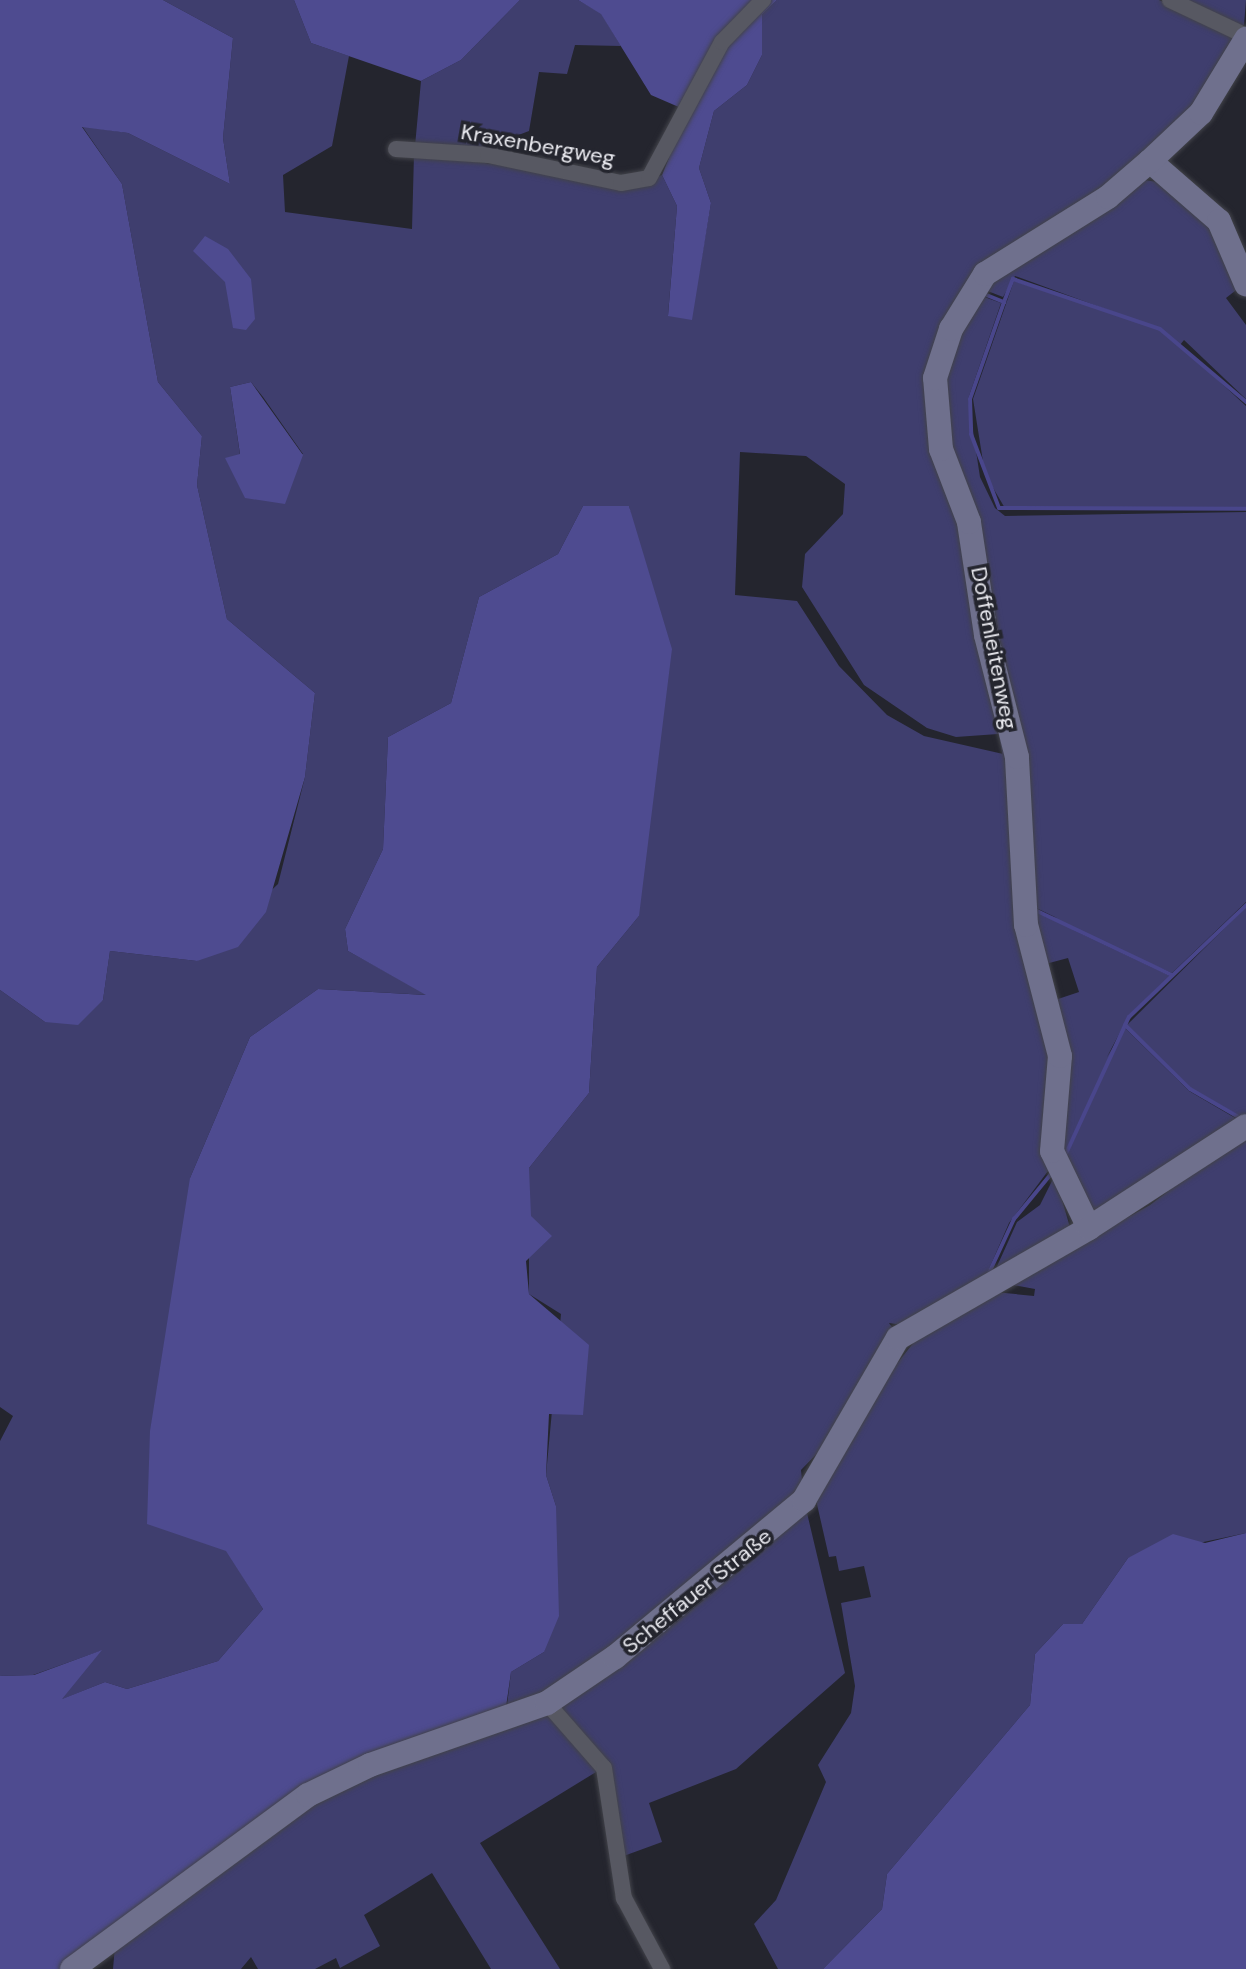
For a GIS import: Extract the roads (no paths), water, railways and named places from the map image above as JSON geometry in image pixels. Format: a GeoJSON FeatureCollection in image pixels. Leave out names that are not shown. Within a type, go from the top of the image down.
{"type":"FeatureCollection","features":[{"type":"Feature","properties":{"kind":"street","name":"Kraxenbergweg"},"geometry":{"type":"LineString","coordinates":[[396,149],[488,155],[621,183],[649,178],[722,42],[763,0]]}},
{"type":"Feature","properties":{"kind":"street"},"geometry":{"type":"LineString","coordinates":[[1170,0],[1246,38]]}},
{"type":"Feature","properties":{"kind":"street","name":"Doffenleitenweg"},"geometry":{"type":"LineString","coordinates":[[1089,1228],[1052,1151],[1060,1056],[1026,925],[1017,757],[986,635],[969,522],[941,449],[935,378],[951,329],[985,274],[1108,197],[1150,161],[1201,113],[1246,38]]}},
{"type":"Feature","properties":{"kind":"street"},"geometry":{"type":"LineString","coordinates":[[1150,161],[1219,221],[1246,284]]}},
{"type":"Feature","properties":{"kind":"street","name":"Scheffauer Straße"},"geometry":{"type":"LineString","coordinates":[[72,1969],[308,1795],[370,1765],[547,1703],[744,1556],[804,1500],[898,1338],[1089,1228],[1246,1126]]}},
{"type":"Feature","properties":{"kind":"street"},"geometry":{"type":"LineString","coordinates":[[547,1703],[604,1768],[624,1898],[662,1969]]}},
{"type":"Feature","properties":{"kind":"waterway"},"geometry":{"type":"LineString","coordinates":[[984,294],[1004,302],[1013,279],[1160,329],[1246,402]]}},
{"type":"Feature","properties":{"kind":"waterway"},"geometry":{"type":"LineString","coordinates":[[1004,302],[970,399],[971,434],[999,508],[1246,509]]}},
{"type":"Feature","properties":{"kind":"waterway"},"geometry":{"type":"LineString","coordinates":[[1064,1158],[1129,1017],[1246,905]]}},
{"type":"Feature","properties":{"kind":"waterway"},"geometry":{"type":"LineString","coordinates":[[1035,910],[1172,975]]}},
{"type":"Feature","properties":{"kind":"waterway"},"geometry":{"type":"LineString","coordinates":[[1125,1025],[1190,1089],[1240,1118]]}},
{"type":"Feature","properties":{"kind":"waterway"},"geometry":{"type":"LineString","coordinates":[[989,1273],[1014,1219],[1051,1174]]}}]}
